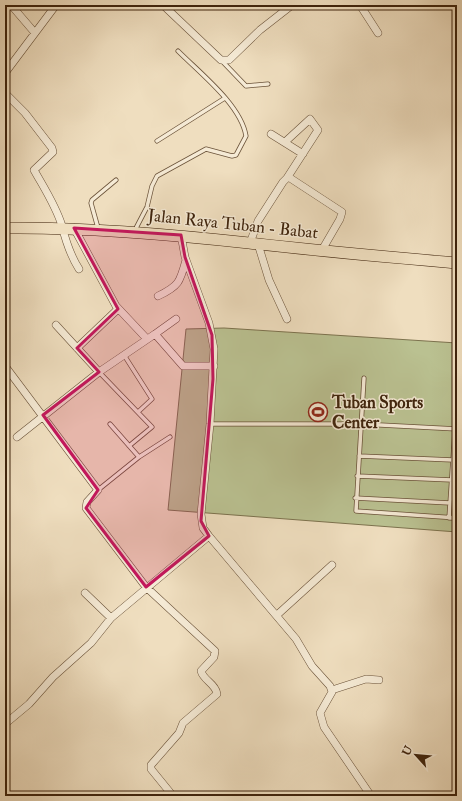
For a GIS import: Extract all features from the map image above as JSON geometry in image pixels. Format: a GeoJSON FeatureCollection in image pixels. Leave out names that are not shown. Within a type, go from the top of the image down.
{"type":"FeatureCollection","features":[{"type":"Feature","properties":{"kind":"highway","name":"Jalan Raya Tuban - Babat"},"geometry":{"type":"LineString","coordinates":[[5,228],[62,227],[135,231],[457,263]]}},
{"type":"Feature","properties":{"kind":"street"},"geometry":{"type":"LineString","coordinates":[[11,5],[35,33]]}},
{"type":"Feature","properties":{"kind":"street"},"geometry":{"type":"LineString","coordinates":[[5,73],[56,5]]}},
{"type":"Feature","properties":{"kind":"street"},"geometry":{"type":"LineString","coordinates":[[163,5],[221,60],[229,60],[260,30],[292,5]]}},
{"type":"Feature","properties":{"kind":"street"},"geometry":{"type":"LineString","coordinates":[[360,5],[378,33]]}},
{"type":"Feature","properties":{"kind":"street"},"geometry":{"type":"LineString","coordinates":[[5,93],[25,113],[52,148],[53,152],[34,170],[49,195],[62,227],[66,247],[79,270]]}},
{"type":"Feature","properties":{"kind":"street"},"geometry":{"type":"LineString","coordinates":[[285,142],[310,119],[318,132],[258,221],[254,244],[287,319]]}},
{"type":"Feature","properties":{"kind":"street"},"geometry":{"type":"LineString","coordinates":[[271,134],[303,154]]}},
{"type":"Feature","properties":{"kind":"street"},"geometry":{"type":"LineString","coordinates":[[287,178],[342,212],[340,219],[322,250]]}},
{"type":"Feature","properties":{"kind":"street"},"geometry":{"type":"LineString","coordinates":[[74,228],[118,309],[147,339]]}},
{"type":"Feature","properties":{"kind":"street"},"geometry":{"type":"LineString","coordinates":[[181,235],[186,260],[212,335],[214,366],[210,424],[200,521],[208,536],[296,639],[312,666],[332,690]]}},
{"type":"Feature","properties":{"kind":"street"},"geometry":{"type":"LineString","coordinates":[[158,296],[174,288],[178,284],[186,260]]}},
{"type":"Feature","properties":{"kind":"street"},"geometry":{"type":"LineString","coordinates":[[77,348],[118,309]]}},
{"type":"Feature","properties":{"kind":"street"},"geometry":{"type":"LineString","coordinates":[[17,437],[99,372],[176,319]]}},
{"type":"Feature","properties":{"kind":"street"},"geometry":{"type":"LineString","coordinates":[[56,325],[99,372]]}},
{"type":"Feature","properties":{"kind":"street"},"geometry":{"type":"LineString","coordinates":[[155,334],[183,366],[214,366]]}},
{"type":"Feature","properties":{"kind":"street"},"geometry":{"type":"LineString","coordinates":[[5,366],[98,490],[87,502],[86,508],[146,587],[215,651],[214,657],[201,670],[202,674],[215,688],[217,694],[183,723],[179,732],[152,765],[151,769],[173,796]]}},
{"type":"Feature","properties":{"kind":"street"},"geometry":{"type":"LineString","coordinates":[[5,724],[29,704],[53,677],[91,643],[111,618],[208,536]]}},
{"type":"Feature","properties":{"kind":"street"},"geometry":{"type":"LineString","coordinates":[[276,615],[332,565]]}},
{"type":"Feature","properties":{"kind":"street"},"geometry":{"type":"LineString","coordinates":[[85,593],[111,618]]}},
{"type":"Feature","properties":{"kind":"street"},"geometry":{"type":"LineString","coordinates":[[371,796],[324,727],[320,713],[332,690],[366,679],[380,680]]}},
{"type":"Feature","properties":{"kind":"lane"},"geometry":{"type":"LineString","coordinates":[[135,231],[147,207],[152,186],[157,176],[206,149],[232,156],[239,151],[246,136],[240,119],[225,98],[178,51]]}},
{"type":"Feature","properties":{"kind":"lane"},"geometry":{"type":"LineString","coordinates":[[221,60],[246,86],[268,84]]}},
{"type":"Feature","properties":{"kind":"lane"},"geometry":{"type":"LineString","coordinates":[[157,141],[225,98]]}},
{"type":"Feature","properties":{"kind":"lane"},"geometry":{"type":"LineString","coordinates":[[98,229],[91,203],[92,200],[116,180]]}},
{"type":"Feature","properties":{"kind":"lane"},"geometry":{"type":"LineString","coordinates":[[124,355],[152,399],[138,412]]}},
{"type":"Feature","properties":{"kind":"lane"},"geometry":{"type":"LineString","coordinates":[[99,372],[152,427],[129,446]]}},
{"type":"Feature","properties":{"kind":"lane"},"geometry":{"type":"LineString","coordinates":[[364,378],[355,510],[358,512],[457,518]]}},
{"type":"Feature","properties":{"kind":"lane"},"geometry":{"type":"LineString","coordinates":[[110,424],[139,457]]}},
{"type":"Feature","properties":{"kind":"lane"},"geometry":{"type":"LineString","coordinates":[[210,424],[361,424],[456,429],[449,518]]}},
{"type":"Feature","properties":{"kind":"lane"},"geometry":{"type":"LineString","coordinates":[[98,490],[139,457],[170,437]]}},
{"type":"Feature","properties":{"kind":"lane"},"geometry":{"type":"LineString","coordinates":[[359,456],[453,460]]}},
{"type":"Feature","properties":{"kind":"lane"},"geometry":{"type":"LineString","coordinates":[[357,476],[452,480]]}},
{"type":"Feature","properties":{"kind":"lane"},"geometry":{"type":"LineString","coordinates":[[355,498],[450,503]]}},
{"type":"Feature","properties":{"kind":"highlighted area"},"geometry":{"type":"Polygon","coordinates":[[[74,228],[181,235],[185,257],[212,335],[213,379],[201,521],[209,536],[146,587],[86,508],[98,490],[43,415],[99,372],[77,348],[118,309],[74,228]]]}},
{"type":"Feature","properties":{"kind":"green space","name":"Tuban Sports Center"},"geometry":{"type":"Polygon","coordinates":[[[224,328],[457,343],[457,532],[168,510],[186,329],[224,328]]]}},
{"type":"Feature","properties":{"kind":"place","name":"Tuban Sports Center"},"geometry":{"type":"Point","coordinates":[318,412]}}]}
